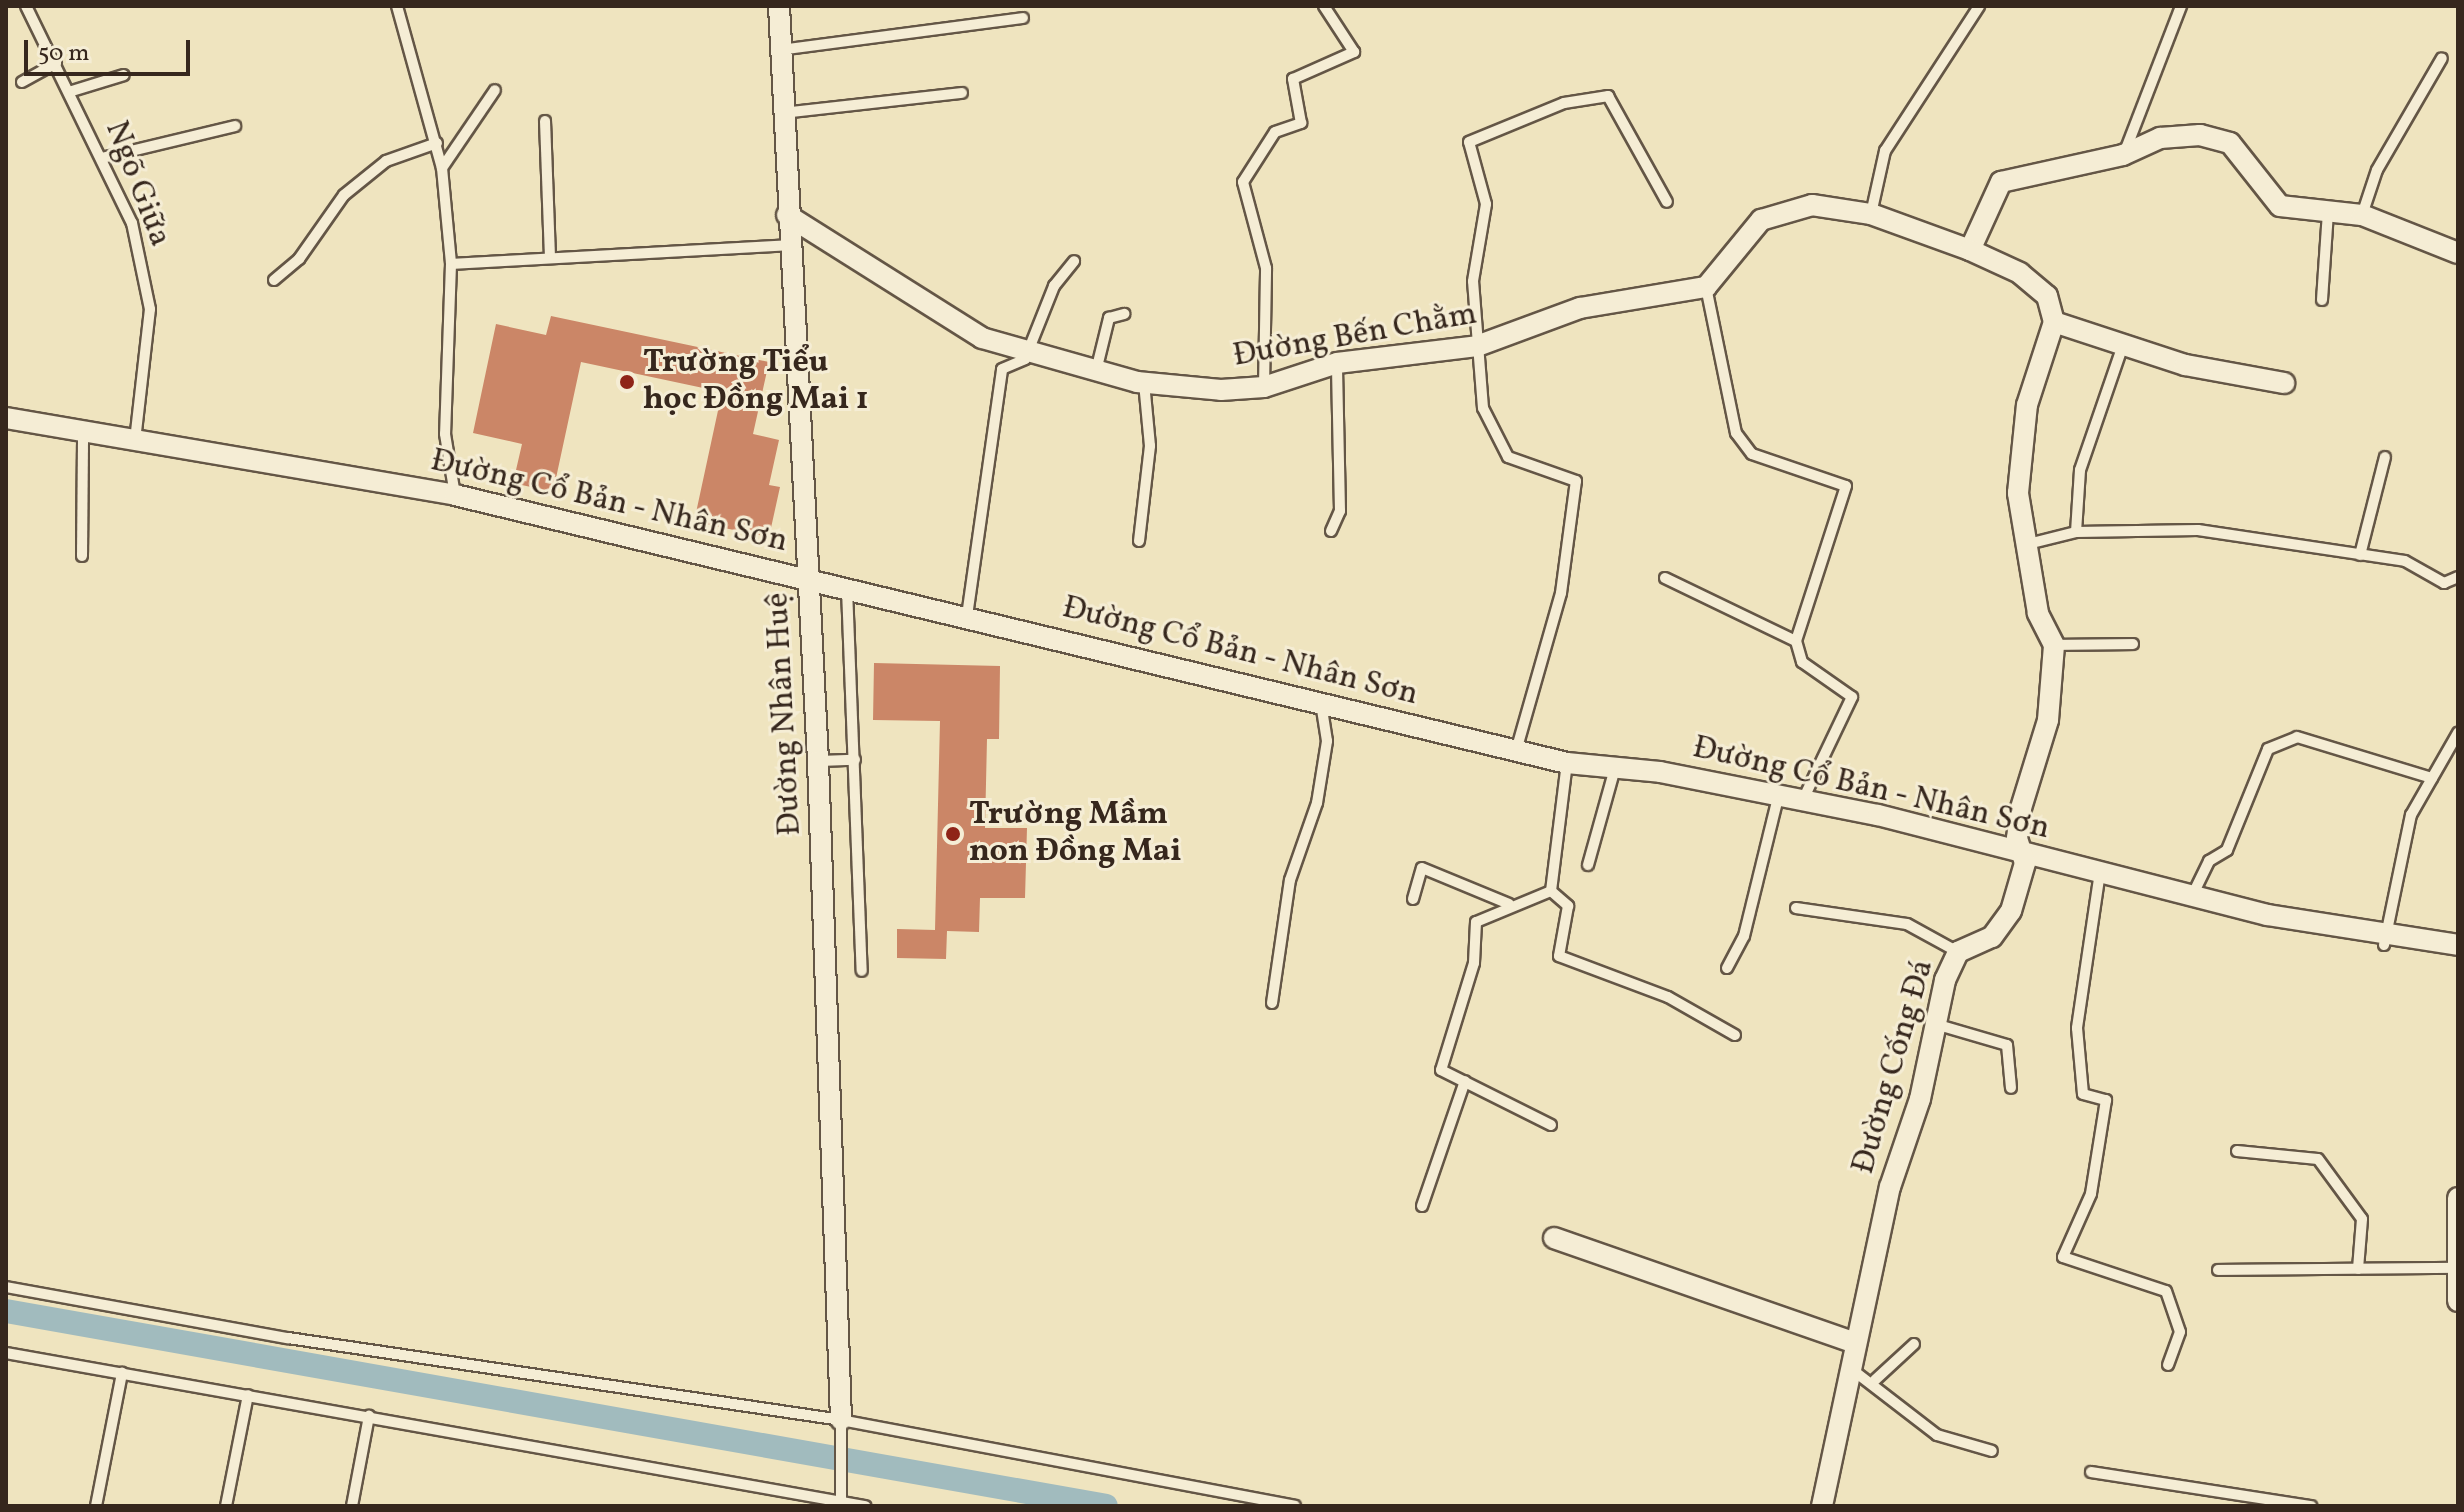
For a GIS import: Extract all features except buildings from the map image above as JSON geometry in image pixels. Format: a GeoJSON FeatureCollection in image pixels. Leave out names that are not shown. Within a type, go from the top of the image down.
{"type":"FeatureCollection","features":[{"type":"Feature","properties":{"kind":"street","name":"Đường Nhân Huệ"},"geometry":{"type":"LineString","coordinates":[[779,6],[787,245],[818,761],[841,1420]]}},
{"type":"Feature","properties":{"kind":"street"},"geometry":{"type":"LineString","coordinates":[[1970,250],[2001,182],[2123,155],[2160,138],[2200,135],[2230,143],[2280,206],[2362,215],[2458,253]]}},
{"type":"Feature","properties":{"kind":"street"},"geometry":{"type":"LineString","coordinates":[[1706,287],[1761,220],[1812,205],[1871,214],[1970,250],[2020,273],[2047,296],[2054,322],[2124,342],[2185,365],[2284,383]]}},
{"type":"Feature","properties":{"kind":"street","name":"Đường Bến Chằm"},"geometry":{"type":"LineString","coordinates":[[787,215],[956,325],[1028,353],[1144,383],[1264,387],[1337,363],[1477,346],[1580,308],[1706,287]]}},
{"type":"Feature","properties":{"kind":"street","name":"Đường Cống Đá"},"geometry":{"type":"LineString","coordinates":[[1822,1506],[1855,1343],[1935,1024],[1958,952],[2001,928],[2023,853],[2021,808],[2048,720],[2054,645],[2038,613],[2018,493],[2027,405],[2054,322]]}},
{"type":"Feature","properties":{"kind":"street","name":"Đường Cổ Bản - Nhân Sơn"},"geometry":{"type":"LineString","coordinates":[[6,418],[455,495],[809,577],[1322,708],[1567,763],[1615,768],[1802,802],[2385,942],[2458,945]]}},
{"type":"Feature","properties":{"kind":"street"},"geometry":{"type":"LineString","coordinates":[[2458,1198],[2458,1301]]}},
{"type":"Feature","properties":{"kind":"street"},"geometry":{"type":"LineString","coordinates":[[1554,1238],[1855,1343]]}},
{"type":"Feature","properties":{"kind":"lane","name":"Ngõ Giữa"},"geometry":{"type":"LineString","coordinates":[[26,6],[72,91],[132,223],[150,309],[135,440]]}},
{"type":"Feature","properties":{"kind":"lane"},"geometry":{"type":"LineString","coordinates":[[397,6],[442,168],[451,264],[445,434],[455,495]]}},
{"type":"Feature","properties":{"kind":"lane"},"geometry":{"type":"LineString","coordinates":[[1264,387],[1266,268],[1243,182],[1275,132],[1301,123],[1293,79],[1354,52],[1324,6]]}},
{"type":"Feature","properties":{"kind":"lane"},"geometry":{"type":"LineString","coordinates":[[1871,214],[1885,151],[1979,6]]}},
{"type":"Feature","properties":{"kind":"lane"},"geometry":{"type":"LineString","coordinates":[[2123,155],[2181,6]]}},
{"type":"Feature","properties":{"kind":"lane"},"geometry":{"type":"LineString","coordinates":[[780,50],[1023,18]]}},
{"type":"Feature","properties":{"kind":"lane"},"geometry":{"type":"LineString","coordinates":[[2362,215],[2377,170],[2442,58]]}},
{"type":"Feature","properties":{"kind":"lane"},"geometry":{"type":"LineString","coordinates":[[22,82],[56,63]]}},
{"type":"Feature","properties":{"kind":"lane"},"geometry":{"type":"LineString","coordinates":[[72,91],[124,75]]}},
{"type":"Feature","properties":{"kind":"lane"},"geometry":{"type":"LineString","coordinates":[[442,168],[495,90]]}},
{"type":"Feature","properties":{"kind":"lane"},"geometry":{"type":"LineString","coordinates":[[783,113],[962,93]]}},
{"type":"Feature","properties":{"kind":"lane"},"geometry":{"type":"LineString","coordinates":[[1516,751],[1561,593],[1576,481],[1502,450],[1479,393],[1474,247],[1486,209],[1469,142],[1564,103],[1608,96],[1667,202]]}},
{"type":"Feature","properties":{"kind":"lane"},"geometry":{"type":"LineString","coordinates":[[545,121],[550,256]]}},
{"type":"Feature","properties":{"kind":"lane"},"geometry":{"type":"LineString","coordinates":[[102,158],[235,126]]}},
{"type":"Feature","properties":{"kind":"lane"},"geometry":{"type":"LineString","coordinates":[[274,280],[299,259],[344,195],[386,161],[437,143]]}},
{"type":"Feature","properties":{"kind":"lane"},"geometry":{"type":"LineString","coordinates":[[2322,300],[2328,213]]}},
{"type":"Feature","properties":{"kind":"lane"},"geometry":{"type":"LineString","coordinates":[[451,264],[787,245]]}},
{"type":"Feature","properties":{"kind":"lane"},"geometry":{"type":"LineString","coordinates":[[967,616],[1002,369],[1028,353],[1054,286],[1074,261]]}},
{"type":"Feature","properties":{"kind":"lane"},"geometry":{"type":"LineString","coordinates":[[1706,287],[1736,433],[1752,454],[1846,486],[1796,641],[1802,662],[1852,697],[1802,802]]}},
{"type":"Feature","properties":{"kind":"lane"},"geometry":{"type":"LineString","coordinates":[[1096,372],[1109,318],[1124,314]]}},
{"type":"Feature","properties":{"kind":"lane"},"geometry":{"type":"LineString","coordinates":[[2076,532],[2080,470],[2124,342]]}},
{"type":"Feature","properties":{"kind":"lane"},"geometry":{"type":"LineString","coordinates":[[1331,531],[1340,511],[1337,363]]}},
{"type":"Feature","properties":{"kind":"lane"},"geometry":{"type":"LineString","coordinates":[[1139,541],[1150,446],[1144,383]]}},
{"type":"Feature","properties":{"kind":"lane"},"geometry":{"type":"LineString","coordinates":[[82,556],[83,432]]}},
{"type":"Feature","properties":{"kind":"lane"},"geometry":{"type":"LineString","coordinates":[[2360,555],[2385,457]]}},
{"type":"Feature","properties":{"kind":"lane"},"geometry":{"type":"LineString","coordinates":[[2028,544],[2076,532],[2198,530],[2405,561],[2444,583],[2458,577]]}},
{"type":"Feature","properties":{"kind":"lane"},"geometry":{"type":"LineString","coordinates":[[1665,578],[1796,641]]}},
{"type":"Feature","properties":{"kind":"lane"},"geometry":{"type":"LineString","coordinates":[[847,589],[862,971]]}},
{"type":"Feature","properties":{"kind":"lane"},"geometry":{"type":"LineString","coordinates":[[2054,645],[2133,644]]}},
{"type":"Feature","properties":{"kind":"lane"},"geometry":{"type":"LineString","coordinates":[[1272,1003],[1290,880],[1317,803],[1327,741],[1322,708]]}},
{"type":"Feature","properties":{"kind":"lane"},"geometry":{"type":"LineString","coordinates":[[2385,942],[2411,815],[2458,733]]}},
{"type":"Feature","properties":{"kind":"lane"},"geometry":{"type":"LineString","coordinates":[[2193,894],[2209,861],[2227,850],[2268,749],[2297,737],[2432,778]]}},
{"type":"Feature","properties":{"kind":"lane"},"geometry":{"type":"LineString","coordinates":[[818,761],[855,760]]}},
{"type":"Feature","properties":{"kind":"lane"},"geometry":{"type":"LineString","coordinates":[[1551,891],[1567,763]]}},
{"type":"Feature","properties":{"kind":"lane"},"geometry":{"type":"LineString","coordinates":[[1588,865],[1615,768]]}},
{"type":"Feature","properties":{"kind":"lane"},"geometry":{"type":"LineString","coordinates":[[1727,968],[1744,936],[1778,798]]}},
{"type":"Feature","properties":{"kind":"lane"},"geometry":{"type":"LineString","coordinates":[[1413,899],[1422,868],[1509,904]]}},
{"type":"Feature","properties":{"kind":"lane"},"geometry":{"type":"LineString","coordinates":[[2100,872],[2077,1028],[2083,1094],[2106,1100],[2091,1194],[2063,1257],[2166,1291],[2180,1332],[2168,1365]]}},
{"type":"Feature","properties":{"kind":"lane"},"geometry":{"type":"LineString","coordinates":[[1551,891],[1509,904],[1476,922],[1474,963],[1441,1070],[1551,1125]]}},
{"type":"Feature","properties":{"kind":"lane"},"geometry":{"type":"LineString","coordinates":[[1551,891],[1568,906],[1559,956],[1668,997],[1735,1035]]}},
{"type":"Feature","properties":{"kind":"lane"},"geometry":{"type":"LineString","coordinates":[[1796,908],[1907,924],[1958,952]]}},
{"type":"Feature","properties":{"kind":"lane"},"geometry":{"type":"LineString","coordinates":[[1935,1024],[2007,1045],[2011,1088]]}},
{"type":"Feature","properties":{"kind":"lane"},"geometry":{"type":"LineString","coordinates":[[1422,1206],[1465,1081]]}},
{"type":"Feature","properties":{"kind":"lane"},"geometry":{"type":"LineString","coordinates":[[2237,1151],[2318,1159],[2362,1219],[2358,1269]]}},
{"type":"Feature","properties":{"kind":"lane"},"geometry":{"type":"LineString","coordinates":[[2218,1270],[2457,1268]]}},
{"type":"Feature","properties":{"kind":"lane"},"geometry":{"type":"LineString","coordinates":[[6,1287],[288,1338],[841,1420],[1295,1506]]}},
{"type":"Feature","properties":{"kind":"lane"},"geometry":{"type":"LineString","coordinates":[[1875,1380],[1914,1344]]}},
{"type":"Feature","properties":{"kind":"lane"},"geometry":{"type":"LineString","coordinates":[[6,1353],[865,1506]]}},
{"type":"Feature","properties":{"kind":"lane"},"geometry":{"type":"LineString","coordinates":[[1850,1368],[1875,1380],[1937,1435],[1992,1451]]}},
{"type":"Feature","properties":{"kind":"lane"},"geometry":{"type":"LineString","coordinates":[[96,1506],[122,1373]]}},
{"type":"Feature","properties":{"kind":"lane"},"geometry":{"type":"LineString","coordinates":[[226,1506],[248,1395]]}},
{"type":"Feature","properties":{"kind":"lane"},"geometry":{"type":"LineString","coordinates":[[352,1506],[369,1416]]}},
{"type":"Feature","properties":{"kind":"lane"},"geometry":{"type":"LineString","coordinates":[[841,1420],[841,1504]]}},
{"type":"Feature","properties":{"kind":"lane"},"geometry":{"type":"LineString","coordinates":[[2091,1472],[2311,1506]]}},
{"type":"Feature","properties":{"kind":"waterway"},"geometry":{"type":"LineString","coordinates":[[6,1311],[1106,1506]]}},
{"type":"Feature","properties":{"kind":"place","name":"Trường Tiểu học Đồng Mai 1"},"geometry":{"type":"Point","coordinates":[627,382]}},
{"type":"Feature","properties":{"kind":"place","name":"Trường Mầm non Đồng Mai"},"geometry":{"type":"Point","coordinates":[953,834]}}]}
